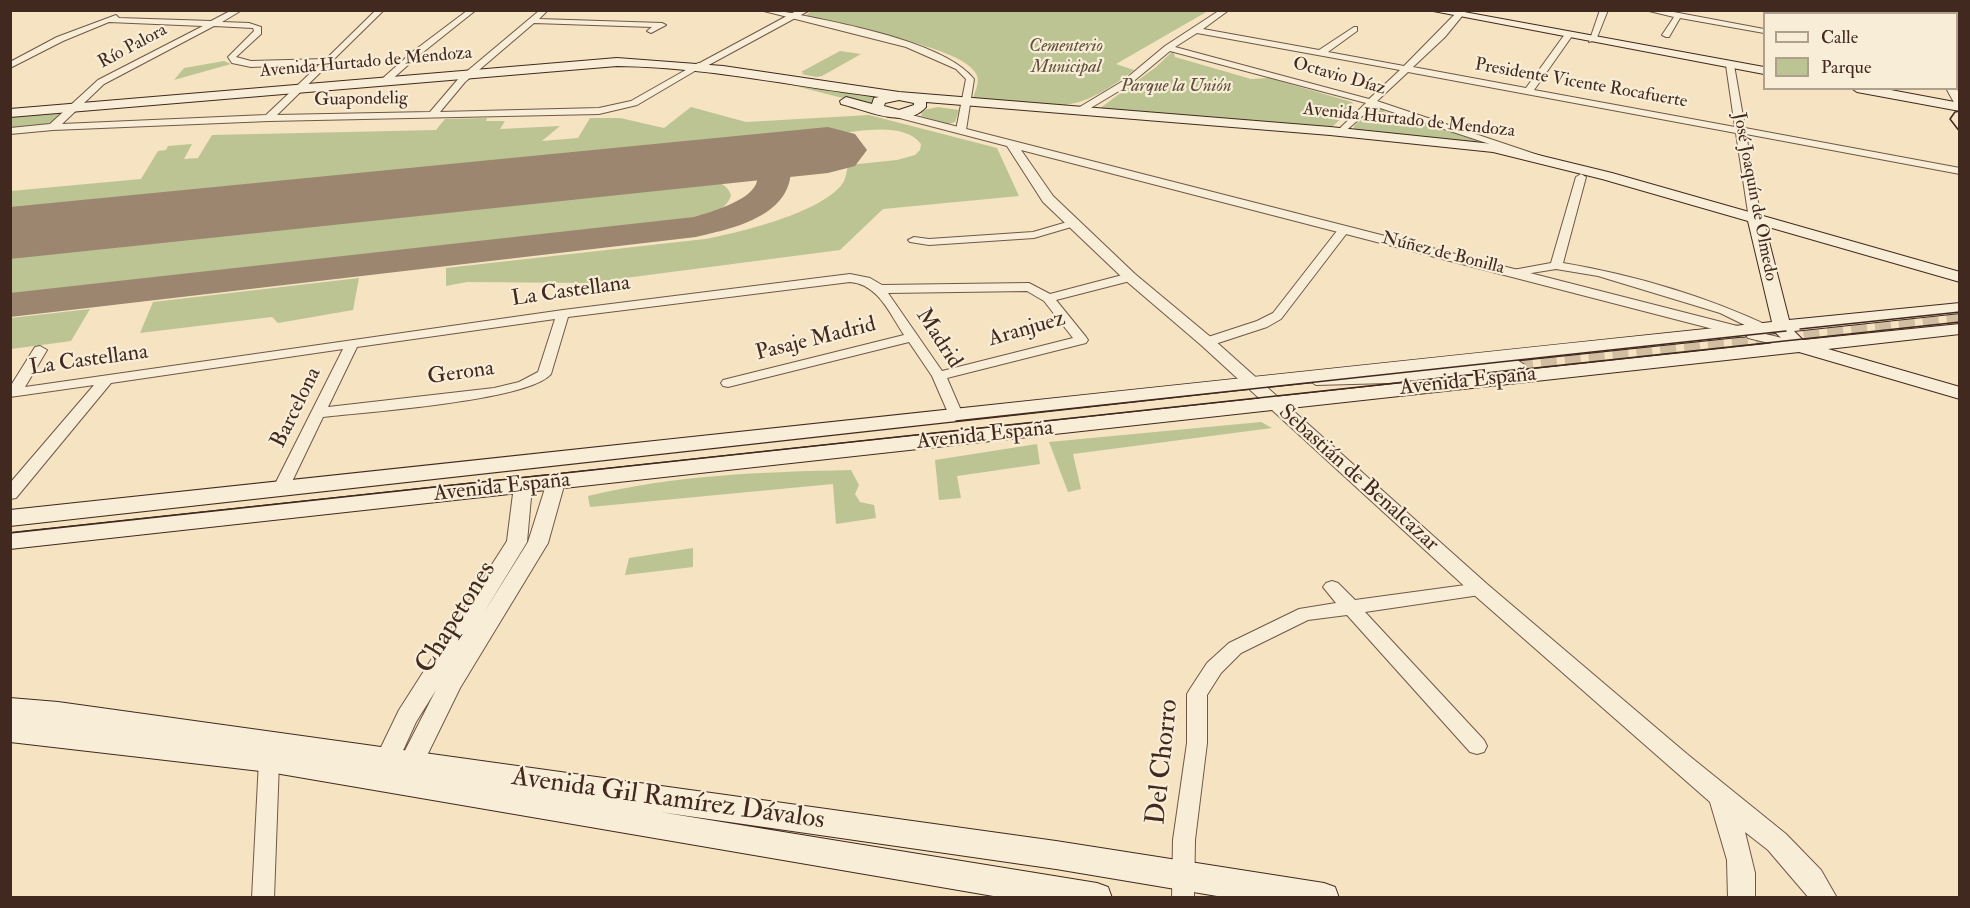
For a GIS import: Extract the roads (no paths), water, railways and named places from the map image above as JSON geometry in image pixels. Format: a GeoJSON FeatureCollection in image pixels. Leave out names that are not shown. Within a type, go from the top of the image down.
{"type":"FeatureCollection","features":[{"type":"Feature","properties":{"kind":"main road"},"geometry":{"type":"LineString","coordinates":[[1433,10],[1462,13],[1568,36],[1763,71]]}},
{"type":"Feature","properties":{"kind":"main road","name":"Avenida Hurtado de Mendoza"},"geometry":{"type":"LineString","coordinates":[[10,113],[386,80],[654,61],[725,69],[914,106],[965,105],[1081,110],[1341,135],[1485,153],[1959,277]]}},
{"type":"Feature","properties":{"kind":"main road","name":"Avenida Hurtado de Mendoza"},"geometry":{"type":"LineString","coordinates":[[725,69],[886,112]]}},
{"type":"Feature","properties":{"kind":"main road"},"geometry":{"type":"LineString","coordinates":[[1868,90],[1959,106]]}},
{"type":"Feature","properties":{"kind":"main road"},"geometry":{"type":"LineString","coordinates":[[879,101],[914,106],[886,112],[876,106],[879,101]]}},
{"type":"Feature","properties":{"kind":"main road","name":"Avenida Hurtado de Mendoza"},"geometry":{"type":"LineString","coordinates":[[965,105],[1469,144],[1517,152],[1756,223]]}},
{"type":"Feature","properties":{"kind":"main road","name":"José Joaquín de Olmedo"},"geometry":{"type":"LineString","coordinates":[[1756,223],[1774,329],[1798,346]]}},
{"type":"Feature","properties":{"kind":"main road","name":"Avenida España"},"geometry":{"type":"LineString","coordinates":[[10,518],[1959,308]]}},
{"type":"Feature","properties":{"kind":"main road"},"geometry":{"type":"LineString","coordinates":[[1774,329],[1819,344]]}},
{"type":"Feature","properties":{"kind":"main road","name":"Avenida España"},"geometry":{"type":"LineString","coordinates":[[10,541],[1959,329]]}},
{"type":"Feature","properties":{"kind":"main road","name":"Núñez de Bonilla"},"geometry":{"type":"LineString","coordinates":[[1798,346],[1959,393]]}},
{"type":"Feature","properties":{"kind":"main road","name":"Avenida Gil Ramírez Dávalos"},"geometry":{"type":"LineString","coordinates":[[10,709],[58,713],[394,771],[1183,886],[1324,897]]}},
{"type":"Feature","properties":{"kind":"main road","name":"Avenida Gil Ramírez Dávalos"},"geometry":{"type":"LineString","coordinates":[[10,730],[274,752]]}},
{"type":"Feature","properties":{"kind":"main road","name":"Avenida Gil Ramírez Dávalos"},"geometry":{"type":"LineString","coordinates":[[394,771],[1097,897]]}},
{"type":"Feature","properties":{"kind":"street"},"geometry":{"type":"LineString","coordinates":[[10,66],[60,39],[132,10]]}},
{"type":"Feature","properties":{"kind":"street","name":"Río Palora"},"geometry":{"type":"LineString","coordinates":[[53,127],[101,82],[239,10]]}},
{"type":"Feature","properties":{"kind":"street"},"geometry":{"type":"LineString","coordinates":[[269,118],[381,10]]}},
{"type":"Feature","properties":{"kind":"street"},"geometry":{"type":"LineString","coordinates":[[386,80],[414,55],[473,10]]}},
{"type":"Feature","properties":{"kind":"street"},"geometry":{"type":"LineString","coordinates":[[432,115],[469,74],[545,10]]}},
{"type":"Feature","properties":{"kind":"street"},"geometry":{"type":"LineString","coordinates":[[763,10],[882,38],[948,60],[968,74],[970,79],[961,130]]}},
{"type":"Feature","properties":{"kind":"street"},"geometry":{"type":"LineString","coordinates":[[701,65],[806,10]]}},
{"type":"Feature","properties":{"kind":"street"},"geometry":{"type":"LineString","coordinates":[[1081,110],[1126,83],[1168,48],[1226,10]]}},
{"type":"Feature","properties":{"kind":"street"},"geometry":{"type":"LineString","coordinates":[[1592,40],[1604,10]]}},
{"type":"Feature","properties":{"kind":"street"},"geometry":{"type":"LineString","coordinates":[[1648,10],[1763,31]]}},
{"type":"Feature","properties":{"kind":"street"},"geometry":{"type":"LineString","coordinates":[[1892,10],[1913,12]]}},
{"type":"Feature","properties":{"kind":"street"},"geometry":{"type":"LineString","coordinates":[[1341,135],[1369,107],[1371,102],[1462,13]]}},
{"type":"Feature","properties":{"kind":"street"},"geometry":{"type":"LineString","coordinates":[[1666,35],[1678,16]]}},
{"type":"Feature","properties":{"kind":"street"},"geometry":{"type":"LineString","coordinates":[[107,20],[257,27],[258,32],[232,57],[235,61],[251,64],[329,61]]}},
{"type":"Feature","properties":{"kind":"street"},"geometry":{"type":"LineString","coordinates":[[533,21],[662,25],[651,31]]}},
{"type":"Feature","properties":{"kind":"street"},"geometry":{"type":"LineString","coordinates":[[1321,53],[1354,29]]}},
{"type":"Feature","properties":{"kind":"street","name":"Presidente Vicente Rocafuerte"},"geometry":{"type":"LineString","coordinates":[[1196,30],[1959,171]]}},
{"type":"Feature","properties":{"kind":"street"},"geometry":{"type":"LineString","coordinates":[[1528,91],[1568,36]]}},
{"type":"Feature","properties":{"kind":"street","name":"Octavio Díaz"},"geometry":{"type":"LineString","coordinates":[[1168,48],[1371,102],[1564,165]]}},
{"type":"Feature","properties":{"kind":"street","name":"Guapondelig"},"geometry":{"type":"LineString","coordinates":[[10,131],[53,127],[269,118],[596,111],[621,107],[643,99],[701,65]]}},
{"type":"Feature","properties":{"kind":"street","name":"José Joaquín de Olmedo"},"geometry":{"type":"LineString","coordinates":[[1730,65],[1756,223]]}},
{"type":"Feature","properties":{"kind":"street"},"geometry":{"type":"LineString","coordinates":[[1952,90],[1959,106]]}},
{"type":"Feature","properties":{"kind":"street","name":"Núñez de Bonilla"},"geometry":{"type":"LineString","coordinates":[[914,106],[961,130],[1012,144],[1798,346]]}},
{"type":"Feature","properties":{"kind":"street","name":"Sebastián de Benalcazar"},"geometry":{"type":"LineString","coordinates":[[1012,144],[1040,189],[1130,277],[1207,342],[1480,589],[1721,798],[1777,842],[1812,879],[1824,897]]}},
{"type":"Feature","properties":{"kind":"street"},"geometry":{"type":"LineString","coordinates":[[1556,265],[1581,177]]}},
{"type":"Feature","properties":{"kind":"street"},"geometry":{"type":"LineString","coordinates":[[914,240],[929,242],[1021,237],[1074,224]]}},
{"type":"Feature","properties":{"kind":"street"},"geometry":{"type":"LineString","coordinates":[[1207,342],[1262,324],[1277,316],[1344,229]]}},
{"type":"Feature","properties":{"kind":"street"},"geometry":{"type":"LineString","coordinates":[[1517,273],[1556,265],[1600,273],[1665,291],[1774,329]]}},
{"type":"Feature","properties":{"kind":"street"},"geometry":{"type":"LineString","coordinates":[[1048,298],[1130,277]]}},
{"type":"Feature","properties":{"kind":"street","name":"La Castellana"},"geometry":{"type":"LineString","coordinates":[[12,393],[563,314],[850,278],[863,279],[873,283],[879,289],[1029,287],[1048,298]]}},
{"type":"Feature","properties":{"kind":"street","name":"Madrid"},"geometry":{"type":"LineString","coordinates":[[879,289],[939,376],[956,415]]}},
{"type":"Feature","properties":{"kind":"street","name":"Aranjuez"},"geometry":{"type":"LineString","coordinates":[[939,376],[1081,340],[1048,298]]}},
{"type":"Feature","properties":{"kind":"street","name":"Gerona"},"geometry":{"type":"LineString","coordinates":[[318,413],[494,392],[524,385],[544,374],[563,314]]}},
{"type":"Feature","properties":{"kind":"street","name":"Pasaje Madrid"},"geometry":{"type":"LineString","coordinates":[[728,383],[913,337]]}},
{"type":"Feature","properties":{"kind":"street","name":"Barcelona"},"geometry":{"type":"LineString","coordinates":[[280,490],[352,344]]}},
{"type":"Feature","properties":{"kind":"street"},"geometry":{"type":"LineString","coordinates":[[12,393],[40,350]]}},
{"type":"Feature","properties":{"kind":"street","name":"Avenida España"},"geometry":{"type":"LineString","coordinates":[[1275,380],[1389,378],[1517,365]]}},
{"type":"Feature","properties":{"kind":"street"},"geometry":{"type":"LineString","coordinates":[[10,494],[105,381]]}},
{"type":"Feature","properties":{"kind":"street","name":"Chapetones"},"geometry":{"type":"LineString","coordinates":[[394,771],[538,543],[556,482]]}},
{"type":"Feature","properties":{"kind":"street","name":"Chapetones"},"geometry":{"type":"LineString","coordinates":[[394,771],[407,717],[517,542],[523,486]]}},
{"type":"Feature","properties":{"kind":"street"},"geometry":{"type":"LineString","coordinates":[[1332,587],[1477,746]]}},
{"type":"Feature","properties":{"kind":"street","name":"Del Chorro"},"geometry":{"type":"LineString","coordinates":[[1183,886],[1184,840],[1197,743],[1197,694],[1214,668],[1235,648],[1305,614],[1480,589]]}},
{"type":"Feature","properties":{"kind":"street"},"geometry":{"type":"LineString","coordinates":[[263,897],[274,752]]}},
{"type":"Feature","properties":{"kind":"street"},"geometry":{"type":"LineString","coordinates":[[1721,798],[1736,844],[1741,870],[1741,897]]}},
{"type":"Feature","properties":{"kind":"tunnel"},"geometry":{"type":"LineString","coordinates":[[1517,365],[1960,317]]}},
{"type":"Feature","properties":{"kind":"tram line"},"geometry":{"type":"LineString","coordinates":[[1960,111],[1955,112],[1950,119],[1960,132]]}},
{"type":"Feature","properties":{"kind":"tram line"},"geometry":{"type":"LineString","coordinates":[[1800,329],[1960,312]]}},
{"type":"Feature","properties":{"kind":"tram line"},"geometry":{"type":"LineString","coordinates":[[10,533],[1960,322]]}},
{"type":"Feature","properties":{"kind":"tram line"},"geometry":{"type":"LineString","coordinates":[[956,421],[1786,331]]}},
{"type":"Feature","properties":{"kind":"park label","name":"Cementerio Municipal"},"geometry":{"type":"Point","coordinates":[1066,57]}},
{"type":"Feature","properties":{"kind":"park label","name":"Parque la Unión"},"geometry":{"type":"Point","coordinates":[1176,87]}}]}
